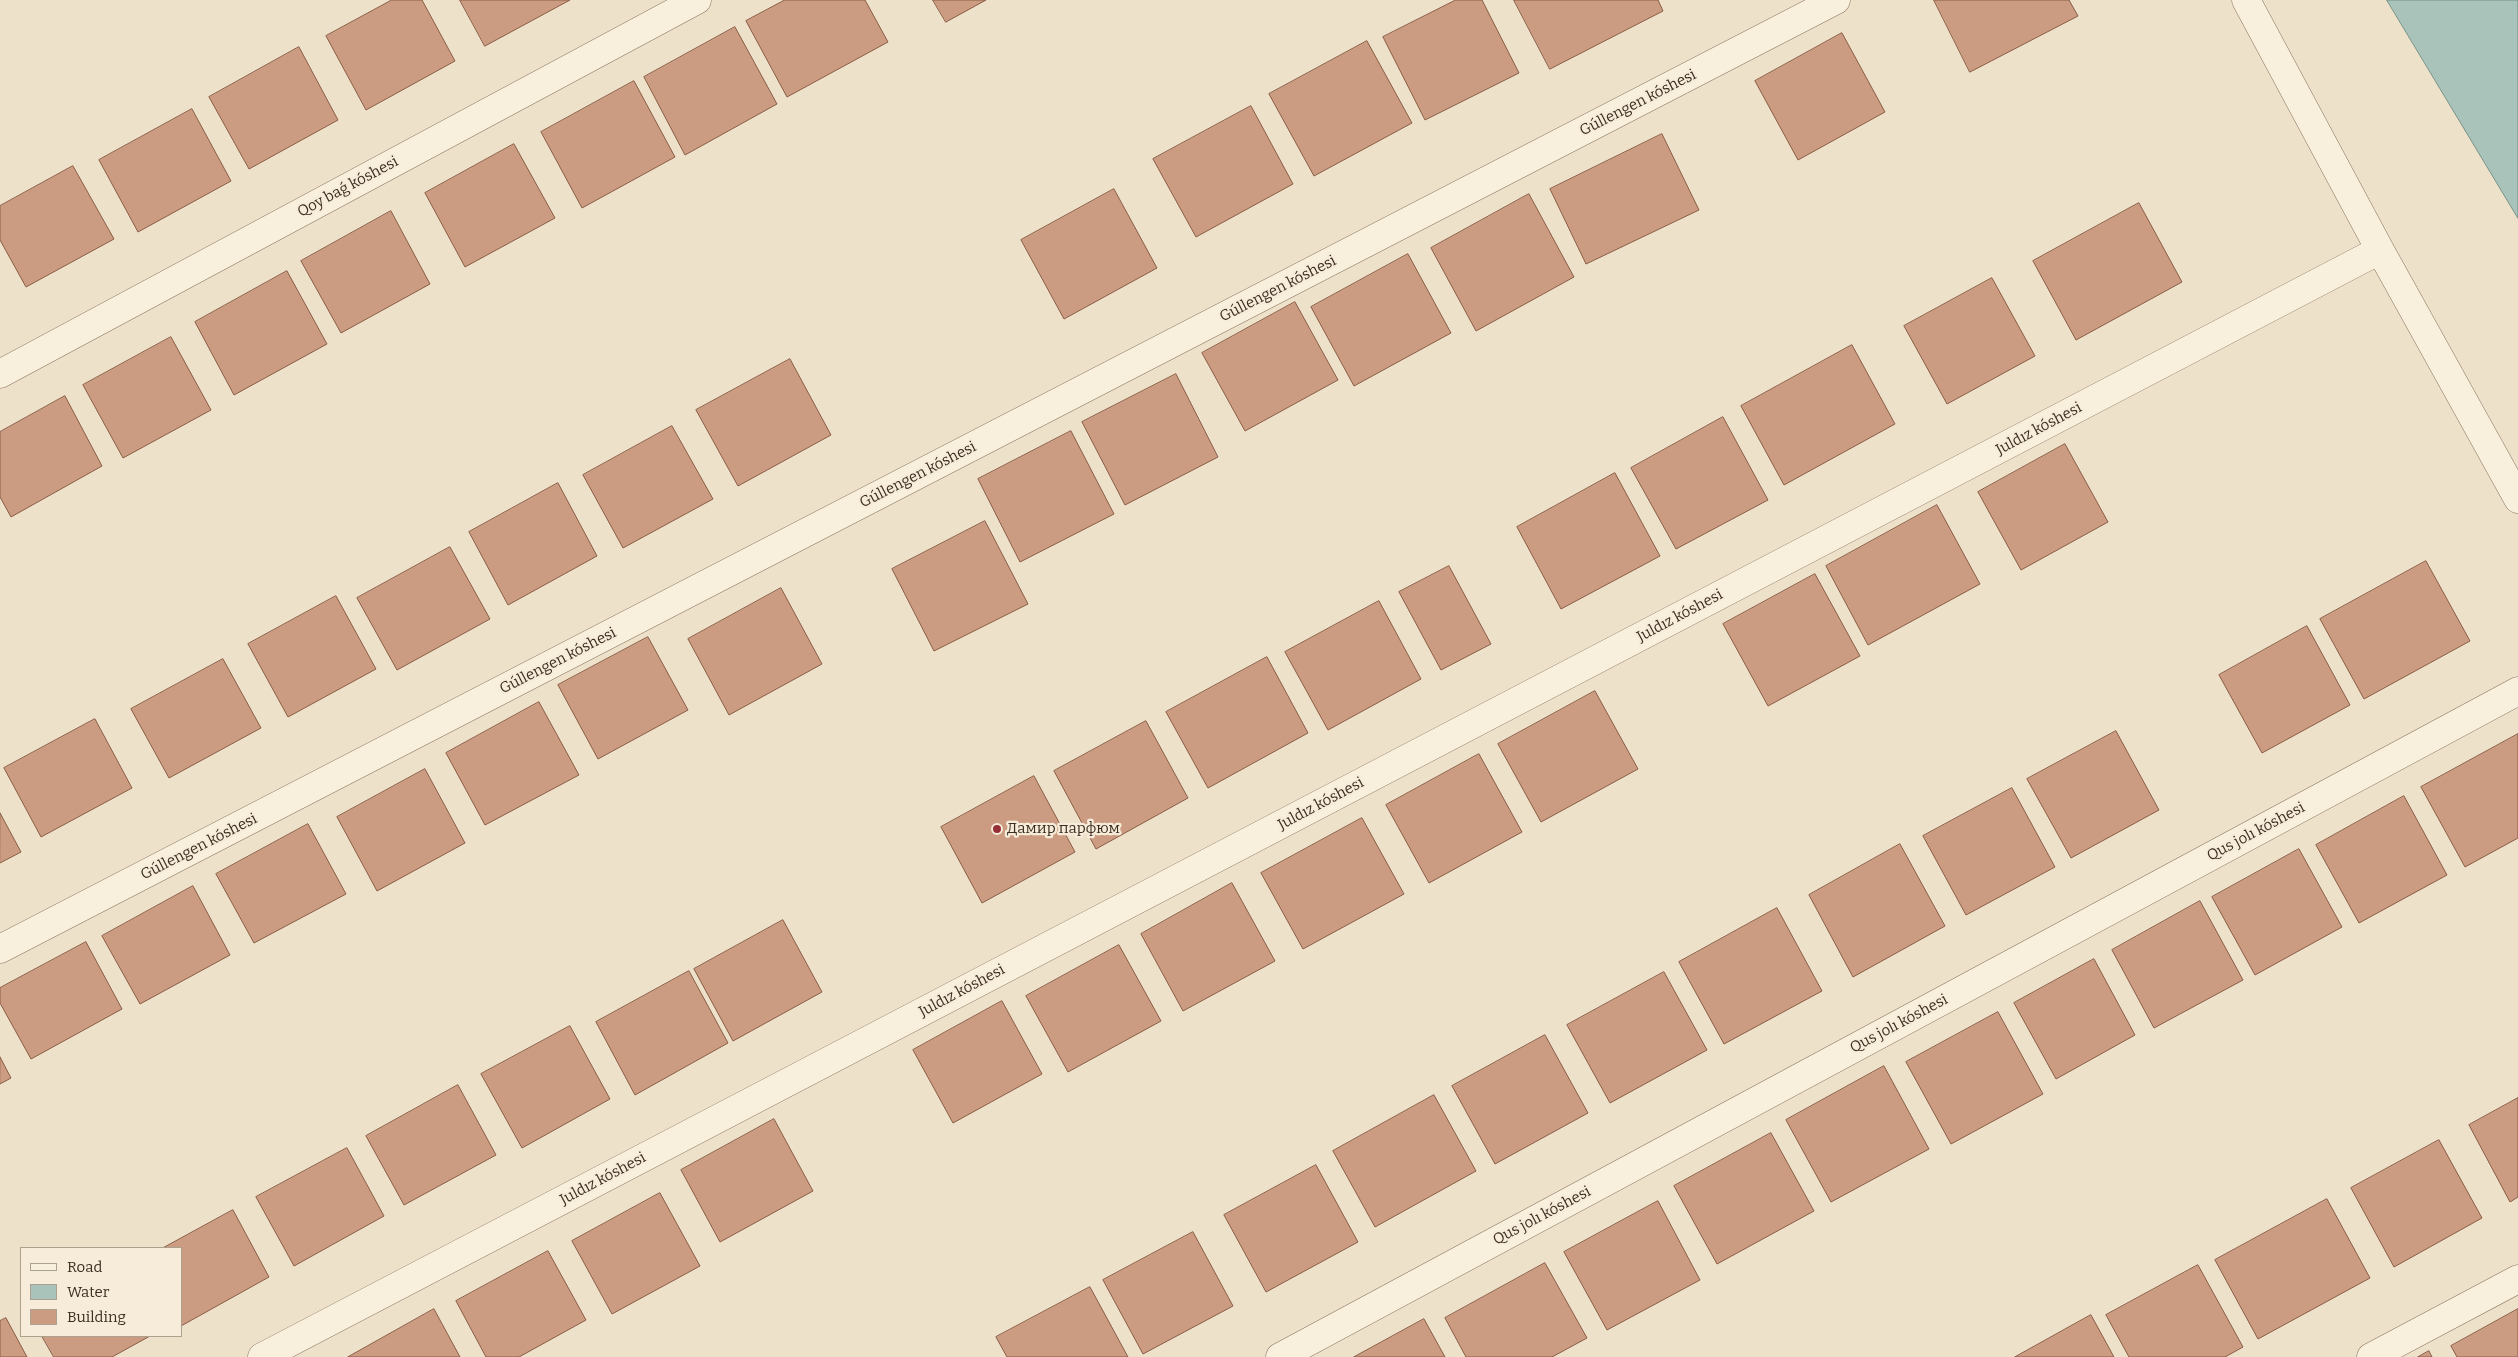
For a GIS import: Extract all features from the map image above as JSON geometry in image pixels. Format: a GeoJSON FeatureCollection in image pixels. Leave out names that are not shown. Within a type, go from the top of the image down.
{"type":"FeatureCollection","features":[{"type":"Feature","properties":{"kind":"street","name":"Qoy baǵ kóshesi"},"geometry":{"type":"LineString","coordinates":[[0,374],[696,0]]}},
{"type":"Feature","properties":{"kind":"street","name":"Gúllengen kóshesi"},"geometry":{"type":"LineString","coordinates":[[0,949],[1836,0]]}},
{"type":"Feature","properties":{"kind":"street"},"geometry":{"type":"LineString","coordinates":[[2246,0],[2380,250],[2518,499]]}},
{"type":"Feature","properties":{"kind":"street","name":"Juldız kóshesi"},"geometry":{"type":"LineString","coordinates":[[262,1357],[2380,250]]}},
{"type":"Feature","properties":{"kind":"street","name":"Qus jolı kóshesi"},"geometry":{"type":"LineString","coordinates":[[1280,1357],[2518,691]]}},
{"type":"Feature","properties":{"kind":"street"},"geometry":{"type":"LineString","coordinates":[[2371,1357],[2518,1279]]}},
{"type":"Feature","properties":{"kind":"water"},"geometry":{"type":"Polygon","coordinates":[[[2387,0],[2518,0],[2518,218],[2387,0]]]}},
{"type":"Feature","properties":{"kind":"building"},"geometry":{"type":"Polygon","coordinates":[[[392,0],[422,0],[455,61],[366,110],[326,36],[392,0]]]}},
{"type":"Feature","properties":{"kind":"building"},"geometry":{"type":"Polygon","coordinates":[[[460,0],[570,0],[485,46],[460,0]]]}},
{"type":"Feature","properties":{"kind":"building"},"geometry":{"type":"Polygon","coordinates":[[[785,0],[865,0],[888,42],[787,97],[746,21],[785,0]]]}},
{"type":"Feature","properties":{"kind":"building"},"geometry":{"type":"Polygon","coordinates":[[[933,0],[986,0],[946,22],[933,0]]]}},
{"type":"Feature","properties":{"kind":"building"},"geometry":{"type":"Polygon","coordinates":[[[1456,0],[1482,0],[1519,73],[1425,120],[1383,37],[1456,0]]]}},
{"type":"Feature","properties":{"kind":"building"},"geometry":{"type":"Polygon","coordinates":[[[1514,0],[1658,0],[1663,11],[1550,69],[1514,0]]]}},
{"type":"Feature","properties":{"kind":"building"},"geometry":{"type":"Polygon","coordinates":[[[1934,0],[2069,0],[2078,16],[1970,72],[1934,0]]]}},
{"type":"Feature","properties":{"kind":"building"},"geometry":{"type":"Polygon","coordinates":[[[735,27],[777,104],[685,155],[644,77],[735,27]]]}},
{"type":"Feature","properties":{"kind":"building"},"geometry":{"type":"Polygon","coordinates":[[[1842,33],[1885,112],[1798,160],[1755,81],[1842,33]]]}},
{"type":"Feature","properties":{"kind":"building"},"geometry":{"type":"Polygon","coordinates":[[[1367,41],[1412,123],[1314,176],[1269,94],[1367,41]]]}},
{"type":"Feature","properties":{"kind":"building"},"geometry":{"type":"Polygon","coordinates":[[[299,47],[338,120],[249,169],[209,97],[299,47]]]}},
{"type":"Feature","properties":{"kind":"building"},"geometry":{"type":"Polygon","coordinates":[[[634,81],[675,157],[582,208],[541,132],[634,81]]]}},
{"type":"Feature","properties":{"kind":"building"},"geometry":{"type":"Polygon","coordinates":[[[1251,106],[1293,184],[1196,237],[1153,159],[1251,106]]]}},
{"type":"Feature","properties":{"kind":"building"},"geometry":{"type":"Polygon","coordinates":[[[192,109],[231,181],[138,232],[99,160],[192,109]]]}},
{"type":"Feature","properties":{"kind":"building"},"geometry":{"type":"Polygon","coordinates":[[[1662,134],[1699,210],[1586,264],[1550,189],[1662,134]]]}},
{"type":"Feature","properties":{"kind":"building"},"geometry":{"type":"Polygon","coordinates":[[[514,144],[555,218],[465,267],[425,193],[514,144]]]}},
{"type":"Feature","properties":{"kind":"building"},"geometry":{"type":"Polygon","coordinates":[[[73,166],[114,239],[26,287],[0,240],[0,206],[73,166]]]}},
{"type":"Feature","properties":{"kind":"building"},"geometry":{"type":"Polygon","coordinates":[[[1114,189],[1157,268],[1064,319],[1021,240],[1114,189]]]}},
{"type":"Feature","properties":{"kind":"building"},"geometry":{"type":"Polygon","coordinates":[[[1529,194],[1574,277],[1476,331],[1431,248],[1529,194]]]}},
{"type":"Feature","properties":{"kind":"building"},"geometry":{"type":"Polygon","coordinates":[[[2139,203],[2182,282],[2076,340],[2033,261],[2139,203]]]}},
{"type":"Feature","properties":{"kind":"building"},"geometry":{"type":"Polygon","coordinates":[[[391,211],[430,284],[341,333],[301,261],[391,211]]]}},
{"type":"Feature","properties":{"kind":"building"},"geometry":{"type":"Polygon","coordinates":[[[1408,254],[1451,333],[1354,386],[1311,307],[1408,254]]]}},
{"type":"Feature","properties":{"kind":"building"},"geometry":{"type":"Polygon","coordinates":[[[287,271],[327,344],[234,395],[195,322],[287,271]]]}},
{"type":"Feature","properties":{"kind":"building"},"geometry":{"type":"Polygon","coordinates":[[[1992,278],[2035,356],[1947,404],[1904,326],[1992,278]]]}},
{"type":"Feature","properties":{"kind":"building"},"geometry":{"type":"Polygon","coordinates":[[[1295,302],[1338,380],[1245,431],[1202,353],[1295,302]]]}},
{"type":"Feature","properties":{"kind":"building"},"geometry":{"type":"Polygon","coordinates":[[[171,337],[211,410],[123,458],[83,385],[171,337]]]}},
{"type":"Feature","properties":{"kind":"building"},"geometry":{"type":"Polygon","coordinates":[[[1852,345],[1895,424],[1784,485],[1741,406],[1852,345]]]}},
{"type":"Feature","properties":{"kind":"building"},"geometry":{"type":"Polygon","coordinates":[[[790,359],[831,435],[738,486],[696,410],[790,359]]]}},
{"type":"Feature","properties":{"kind":"building"},"geometry":{"type":"Polygon","coordinates":[[[1176,374],[1218,457],[1125,505],[1082,422],[1176,374]]]}},
{"type":"Feature","properties":{"kind":"building"},"geometry":{"type":"Polygon","coordinates":[[[65,396],[102,466],[11,517],[0,497],[0,432],[65,396]]]}},
{"type":"Feature","properties":{"kind":"building"},"geometry":{"type":"Polygon","coordinates":[[[1723,417],[1768,500],[1676,549],[1631,468],[1723,417]]]}},
{"type":"Feature","properties":{"kind":"building"},"geometry":{"type":"Polygon","coordinates":[[[672,426],[713,499],[623,548],[583,475],[672,426]]]}},
{"type":"Feature","properties":{"kind":"building"},"geometry":{"type":"Polygon","coordinates":[[[1071,431],[1114,514],[1020,562],[978,479],[1071,431]]]}},
{"type":"Feature","properties":{"kind":"building"},"geometry":{"type":"Polygon","coordinates":[[[2065,444],[2108,522],[2021,570],[1978,492],[2065,444]]]}},
{"type":"Feature","properties":{"kind":"building"},"geometry":{"type":"Polygon","coordinates":[[[1615,473],[1660,556],[1561,609],[1517,527],[1615,473]]]}},
{"type":"Feature","properties":{"kind":"building"},"geometry":{"type":"Polygon","coordinates":[[[558,483],[597,556],[508,605],[469,532],[558,483]]]}},
{"type":"Feature","properties":{"kind":"building"},"geometry":{"type":"Polygon","coordinates":[[[1937,505],[1980,584],[1868,645],[1826,566],[1937,505]]]}},
{"type":"Feature","properties":{"kind":"building"},"geometry":{"type":"Polygon","coordinates":[[[985,521],[1028,604],[934,651],[892,569],[985,521]]]}},
{"type":"Feature","properties":{"kind":"building"},"geometry":{"type":"Polygon","coordinates":[[[450,547],[490,619],[397,670],[357,598],[450,547]]]}},
{"type":"Feature","properties":{"kind":"building"},"geometry":{"type":"Polygon","coordinates":[[[2426,561],[2470,641],[2364,699],[2320,619],[2426,561]]]}},
{"type":"Feature","properties":{"kind":"building"},"geometry":{"type":"Polygon","coordinates":[[[1449,566],[1491,644],[1441,670],[1399,592],[1449,566]]]}},
{"type":"Feature","properties":{"kind":"building"},"geometry":{"type":"Polygon","coordinates":[[[1815,574],[1860,656],[1768,706],[1723,624],[1815,574]]]}},
{"type":"Feature","properties":{"kind":"building"},"geometry":{"type":"Polygon","coordinates":[[[781,588],[822,664],[729,715],[688,639],[781,588]]]}},
{"type":"Feature","properties":{"kind":"building"},"geometry":{"type":"Polygon","coordinates":[[[336,596],[376,669],[288,717],[248,644],[336,596]]]}},
{"type":"Feature","properties":{"kind":"building"},"geometry":{"type":"Polygon","coordinates":[[[1379,601],[1421,679],[1328,730],[1285,652],[1379,601]]]}},
{"type":"Feature","properties":{"kind":"building"},"geometry":{"type":"Polygon","coordinates":[[[2307,626],[2350,705],[2262,753],[2219,675],[2307,626]]]}},
{"type":"Feature","properties":{"kind":"building"},"geometry":{"type":"Polygon","coordinates":[[[648,637],[688,710],[598,759],[558,685],[648,637]]]}},
{"type":"Feature","properties":{"kind":"building"},"geometry":{"type":"Polygon","coordinates":[[[1267,657],[1308,733],[1208,788],[1166,712],[1267,657]]]}},
{"type":"Feature","properties":{"kind":"building"},"geometry":{"type":"Polygon","coordinates":[[[223,659],[261,728],[169,778],[131,709],[223,659]]]}},
{"type":"Feature","properties":{"kind":"building"},"geometry":{"type":"Polygon","coordinates":[[[1595,691],[1638,769],[1541,822],[1498,744],[1595,691]]]}},
{"type":"Feature","properties":{"kind":"building"},"geometry":{"type":"Polygon","coordinates":[[[539,702],[579,775],[485,825],[446,753],[539,702]]]}},
{"type":"Feature","properties":{"kind":"building"},"geometry":{"type":"Polygon","coordinates":[[[95,719],[132,788],[41,837],[4,768],[95,719]]]}},
{"type":"Feature","properties":{"kind":"building"},"geometry":{"type":"Polygon","coordinates":[[[1146,721],[1188,798],[1096,849],[1054,771],[1146,721]]]}},
{"type":"Feature","properties":{"kind":"building"},"geometry":{"type":"Polygon","coordinates":[[[2116,731],[2159,810],[2071,858],[2027,779],[2116,731]]]}},
{"type":"Feature","properties":{"kind":"building"},"geometry":{"type":"Polygon","coordinates":[[[2518,734],[2518,838],[2465,867],[2421,787],[2518,734]]]}},
{"type":"Feature","properties":{"kind":"building"},"geometry":{"type":"Polygon","coordinates":[[[1479,754],[1522,832],[1429,883],[1386,805],[1479,754]]]}},
{"type":"Feature","properties":{"kind":"building"},"geometry":{"type":"Polygon","coordinates":[[[425,769],[465,843],[377,891],[337,817],[425,769]]]}},
{"type":"Feature","properties":{"kind":"building"},"geometry":{"type":"Polygon","coordinates":[[[1034,776],[1075,852],[982,903],[941,827],[1034,776]]]}},
{"type":"Feature","properties":{"kind":"building"},"geometry":{"type":"Polygon","coordinates":[[[2012,788],[2055,867],[1966,915],[1923,836],[2012,788]]]}},
{"type":"Feature","properties":{"kind":"building"},"geometry":{"type":"Polygon","coordinates":[[[2404,796],[2447,875],[2359,923],[2316,845],[2404,796]]]}},
{"type":"Feature","properties":{"kind":"building"},"geometry":{"type":"Polygon","coordinates":[[[0,813],[21,852],[0,863],[0,813]]]}},
{"type":"Feature","properties":{"kind":"building"},"geometry":{"type":"Polygon","coordinates":[[[1362,818],[1404,894],[1303,949],[1261,873],[1362,818]]]}},
{"type":"Feature","properties":{"kind":"building"},"geometry":{"type":"Polygon","coordinates":[[[308,824],[346,894],[254,943],[216,874],[308,824]]]}},
{"type":"Feature","properties":{"kind":"building"},"geometry":{"type":"Polygon","coordinates":[[[1900,844],[1945,926],[1853,977],[1809,895],[1900,844]]]}},
{"type":"Feature","properties":{"kind":"building"},"geometry":{"type":"Polygon","coordinates":[[[2299,849],[2342,927],[2255,975],[2212,897],[2299,849]]]}},
{"type":"Feature","properties":{"kind":"building"},"geometry":{"type":"Polygon","coordinates":[[[1232,883],[1275,961],[1183,1011],[1141,934],[1232,883]]]}},
{"type":"Feature","properties":{"kind":"building"},"geometry":{"type":"Polygon","coordinates":[[[193,886],[230,955],[140,1004],[102,936],[193,886]]]}},
{"type":"Feature","properties":{"kind":"building"},"geometry":{"type":"Polygon","coordinates":[[[2200,901],[2243,980],[2154,1028],[2112,950],[2200,901]]]}},
{"type":"Feature","properties":{"kind":"building"},"geometry":{"type":"Polygon","coordinates":[[[1777,908],[1822,991],[1724,1044],[1679,962],[1777,908]]]}},
{"type":"Feature","properties":{"kind":"building"},"geometry":{"type":"Polygon","coordinates":[[[783,920],[822,992],[733,1041],[694,969],[783,920]]]}},
{"type":"Feature","properties":{"kind":"building"},"geometry":{"type":"Polygon","coordinates":[[[86,942],[122,1009],[31,1059],[0,1003],[0,988],[86,942]]]}},
{"type":"Feature","properties":{"kind":"building"},"geometry":{"type":"Polygon","coordinates":[[[1119,945],[1161,1021],[1068,1072],[1026,996],[1119,945]]]}},
{"type":"Feature","properties":{"kind":"building"},"geometry":{"type":"Polygon","coordinates":[[[2094,959],[2135,1035],[2056,1079],[2014,1003],[2094,959]]]}},
{"type":"Feature","properties":{"kind":"building"},"geometry":{"type":"Polygon","coordinates":[[[689,971],[728,1043],[635,1095],[596,1022],[689,971]]]}},
{"type":"Feature","properties":{"kind":"building"},"geometry":{"type":"Polygon","coordinates":[[[1664,972],[1707,1050],[1610,1103],[1567,1025],[1664,972]]]}},
{"type":"Feature","properties":{"kind":"building"},"geometry":{"type":"Polygon","coordinates":[[[1002,1001],[1042,1074],[953,1123],[913,1050],[1002,1001]]]}},
{"type":"Feature","properties":{"kind":"building"},"geometry":{"type":"Polygon","coordinates":[[[1998,1012],[2043,1094],[1951,1144],[1906,1062],[1998,1012]]]}},
{"type":"Feature","properties":{"kind":"building"},"geometry":{"type":"Polygon","coordinates":[[[570,1026],[610,1099],[522,1148],[481,1074],[570,1026]]]}},
{"type":"Feature","properties":{"kind":"building"},"geometry":{"type":"Polygon","coordinates":[[[1545,1035],[1588,1113],[1495,1164],[1452,1086],[1545,1035]]]}},
{"type":"Feature","properties":{"kind":"building"},"geometry":{"type":"Polygon","coordinates":[[[0,1057],[11,1078],[0,1084],[0,1057]]]}},
{"type":"Feature","properties":{"kind":"building"},"geometry":{"type":"Polygon","coordinates":[[[1884,1066],[1929,1149],[1831,1202],[1786,1120],[1884,1066]]]}},
{"type":"Feature","properties":{"kind":"building"},"geometry":{"type":"Polygon","coordinates":[[[458,1085],[496,1155],[404,1205],[366,1136],[458,1085]]]}},
{"type":"Feature","properties":{"kind":"building"},"geometry":{"type":"Polygon","coordinates":[[[1434,1095],[1476,1171],[1375,1227],[1333,1151],[1434,1095]]]}},
{"type":"Feature","properties":{"kind":"building"},"geometry":{"type":"Polygon","coordinates":[[[2518,1098],[2518,1197],[2510,1202],[2469,1125],[2518,1098]]]}},
{"type":"Feature","properties":{"kind":"building"},"geometry":{"type":"Polygon","coordinates":[[[774,1119],[813,1191],[720,1242],[681,1170],[774,1119]]]}},
{"type":"Feature","properties":{"kind":"building"},"geometry":{"type":"Polygon","coordinates":[[[1771,1133],[1814,1211],[1717,1264],[1674,1186],[1771,1133]]]}},
{"type":"Feature","properties":{"kind":"building"},"geometry":{"type":"Polygon","coordinates":[[[2439,1140],[2482,1218],[2394,1267],[2351,1188],[2439,1140]]]}},
{"type":"Feature","properties":{"kind":"building"},"geometry":{"type":"Polygon","coordinates":[[[347,1148],[384,1216],[294,1266],[256,1197],[347,1148]]]}},
{"type":"Feature","properties":{"kind":"building"},"geometry":{"type":"Polygon","coordinates":[[[1316,1165],[1358,1242],[1266,1292],[1224,1215],[1316,1165]]]}},
{"type":"Feature","properties":{"kind":"building"},"geometry":{"type":"Polygon","coordinates":[[[660,1193],[700,1266],[612,1314],[572,1241],[660,1193]]]}},
{"type":"Feature","properties":{"kind":"building"},"geometry":{"type":"Polygon","coordinates":[[[2327,1199],[2370,1278],[2258,1339],[2215,1260],[2327,1199]]]}},
{"type":"Feature","properties":{"kind":"building"},"geometry":{"type":"Polygon","coordinates":[[[1658,1201],[1700,1280],[1607,1330],[1564,1252],[1658,1201]]]}},
{"type":"Feature","properties":{"kind":"building"},"geometry":{"type":"Polygon","coordinates":[[[233,1210],[269,1277],[182,1325],[182,1247],[165,1247],[233,1210]]]}},
{"type":"Feature","properties":{"kind":"building"},"geometry":{"type":"Polygon","coordinates":[[[1193,1232],[1233,1306],[1143,1354],[1103,1280],[1193,1232]]]}},
{"type":"Feature","properties":{"kind":"building"},"geometry":{"type":"Polygon","coordinates":[[[548,1251],[586,1320],[519,1357],[486,1357],[456,1301],[548,1251]]]}},
{"type":"Feature","properties":{"kind":"building"},"geometry":{"type":"Polygon","coordinates":[[[1545,1263],[1587,1338],[1552,1357],[1466,1357],[1445,1318],[1545,1263]]]}},
{"type":"Feature","properties":{"kind":"building"},"geometry":{"type":"Polygon","coordinates":[[[2198,1265],[2243,1347],[2225,1357],[2129,1357],[2106,1315],[2198,1265]]]}},
{"type":"Feature","properties":{"kind":"building"},"geometry":{"type":"Polygon","coordinates":[[[1090,1287],[1128,1357],[1007,1357],[996,1337],[1090,1287]]]}},
{"type":"Feature","properties":{"kind":"building"},"geometry":{"type":"Polygon","coordinates":[[[434,1309],[460,1357],[348,1357],[434,1309]]]}},
{"type":"Feature","properties":{"kind":"building"},"geometry":{"type":"Polygon","coordinates":[[[2518,1309],[2518,1357],[2457,1357],[2451,1346],[2518,1309]]]}},
{"type":"Feature","properties":{"kind":"building"},"geometry":{"type":"Polygon","coordinates":[[[2091,1315],[2114,1357],[2015,1357],[2091,1315]]]}},
{"type":"Feature","properties":{"kind":"building"},"geometry":{"type":"Polygon","coordinates":[[[6,1318],[27,1357],[0,1357],[0,1321],[6,1318]]]}},
{"type":"Feature","properties":{"kind":"building"},"geometry":{"type":"Polygon","coordinates":[[[1424,1319],[1445,1357],[1354,1357],[1424,1319]]]}},
{"type":"Feature","properties":{"kind":"building"},"geometry":{"type":"Polygon","coordinates":[[[43,1337],[148,1337],[112,1357],[54,1357],[43,1337]]]}},
{"type":"Feature","properties":{"kind":"building"},"geometry":{"type":"Polygon","coordinates":[[[2429,1351],[2432,1357],[2418,1357],[2429,1351]]]}},
{"type":"Feature","properties":{"kind":"place","name":"Дамир парфюм"},"geometry":{"type":"Point","coordinates":[997,829]}}]}
